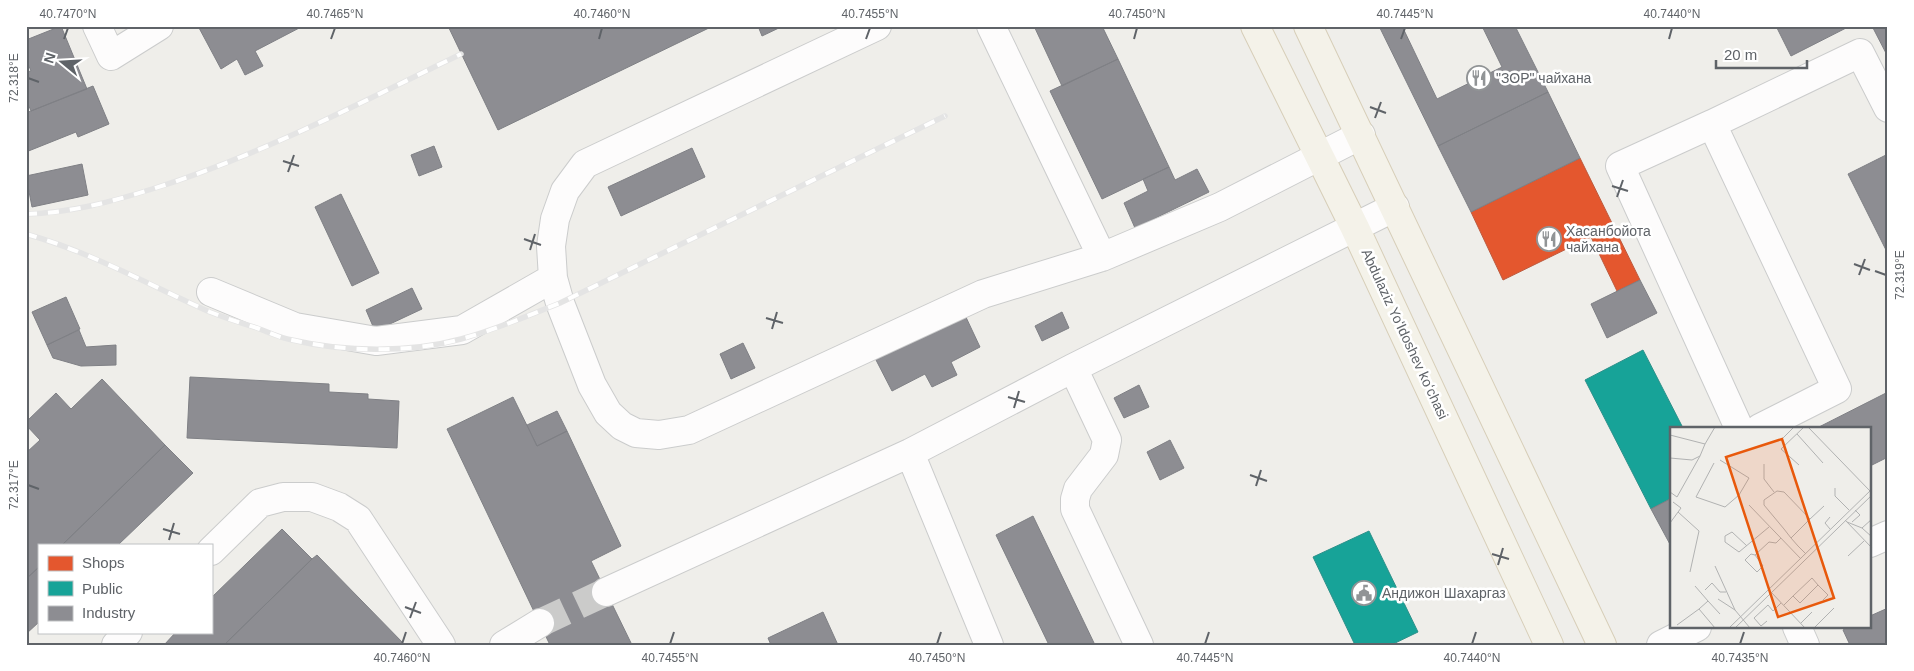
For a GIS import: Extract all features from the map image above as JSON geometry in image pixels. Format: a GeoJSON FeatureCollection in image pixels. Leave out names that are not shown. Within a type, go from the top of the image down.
{"type":"FeatureCollection","features":[{"type":"Feature","properties":{"kind":"main road","name":"Abdulaziz Yoʻldoshev koʻchasi"},"geometry":{"type":"LineString","coordinates":[[1255,26],[1355,228],[1549,645]]}},
{"type":"Feature","properties":{"kind":"main road"},"geometry":{"type":"LineString","coordinates":[[1308,26],[1602,645]]}},
{"type":"Feature","properties":{"kind":"street"},"geometry":{"type":"LineString","coordinates":[[97,26],[111,56],[159,26]]}},
{"type":"Feature","properties":{"kind":"street"},"geometry":{"type":"LineString","coordinates":[[877,26],[585,164],[566,191],[555,218],[551,246],[553,278],[560,303],[592,385],[608,413],[622,426],[636,433],[660,435],[689,430],[983,294],[1102,257],[1220,207],[1361,135]]}},
{"type":"Feature","properties":{"kind":"street"},"geometry":{"type":"LineString","coordinates":[[991,26],[1102,257]]}},
{"type":"Feature","properties":{"kind":"street"},"geometry":{"type":"LineString","coordinates":[[1739,427],[1620,166],[1860,53],[1888,108]]}},
{"type":"Feature","properties":{"kind":"street"},"geometry":{"type":"LineString","coordinates":[[1712,124],[1837,389],[1762,427]]}},
{"type":"Feature","properties":{"kind":"street"},"geometry":{"type":"LineString","coordinates":[[606,592],[910,453],[1073,368],[1395,207]]}},
{"type":"Feature","properties":{"kind":"street"},"geometry":{"type":"LineString","coordinates":[[210,292],[296,327],[376,341],[462,330],[553,278]]}},
{"type":"Feature","properties":{"kind":"street"},"geometry":{"type":"LineString","coordinates":[[1073,368],[1107,440],[1104,455],[1078,489],[1074,500],[1074,509],[1139,645]]}},
{"type":"Feature","properties":{"kind":"street"},"geometry":{"type":"LineString","coordinates":[[910,453],[989,645]]}},
{"type":"Feature","properties":{"kind":"street"},"geometry":{"type":"LineString","coordinates":[[212,550],[260,503],[283,497],[312,497],[339,507],[358,519],[441,645]]}},
{"type":"Feature","properties":{"kind":"street"},"geometry":{"type":"LineString","coordinates":[[1872,543],[1888,535]]}},
{"type":"Feature","properties":{"kind":"street"},"geometry":{"type":"LineString","coordinates":[[504,645],[540,623]]}},
{"type":"Feature","properties":{"kind":"street"},"geometry":{"type":"LineString","coordinates":[[1661,645],[1695,628]]}},
{"type":"Feature","properties":{"kind":"street"},"geometry":{"type":"LineString","coordinates":[[1797,628],[1805,645]]}},
{"type":"Feature","properties":{"kind":"street"},"geometry":{"type":"LineString","coordinates":[[116,645],[126,634]]}},
{"type":"Feature","properties":{"kind":"building: Shops"},"geometry":{"type":"Polygon","coordinates":[[[1580,158],[1640,280],[1617,291],[1591,237],[1503,280],[1471,212],[1580,158]]]}},
{"type":"Feature","properties":{"kind":"building: Public"},"geometry":{"type":"Polygon","coordinates":[[[1643,350],[1682,427],[1670,427],[1670,499],[1651,509],[1585,380],[1643,350]]]}},
{"type":"Feature","properties":{"kind":"building: Public"},"geometry":{"type":"Polygon","coordinates":[[[1369,531],[1418,632],[1391,645],[1355,645],[1313,557],[1369,531]]]}},
{"type":"Feature","properties":{"kind":"building: Industry"},"geometry":{"type":"Polygon","coordinates":[[[61,26],[87,89],[31,111],[26,99],[26,72],[31,71],[26,59],[26,40],[61,26]]]}},
{"type":"Feature","properties":{"kind":"building: Industry"},"geometry":{"type":"Polygon","coordinates":[[[198,26],[303,26],[255,51],[263,66],[245,75],[237,59],[221,69],[198,26]]]}},
{"type":"Feature","properties":{"kind":"building: Industry"},"geometry":{"type":"Polygon","coordinates":[[[448,26],[713,26],[498,130],[448,26]]]}},
{"type":"Feature","properties":{"kind":"building: Industry"},"geometry":{"type":"Polygon","coordinates":[[[758,26],[783,26],[762,36],[758,26]]]}},
{"type":"Feature","properties":{"kind":"building: Industry"},"geometry":{"type":"Polygon","coordinates":[[[1034,26],[1102,26],[1118,59],[1062,86],[1034,26]]]}},
{"type":"Feature","properties":{"kind":"building: Industry"},"geometry":{"type":"Polygon","coordinates":[[[1379,26],[1402,26],[1437,99],[1502,67],[1482,26],[1515,26],[1548,92],[1438,146],[1379,26]]]}},
{"type":"Feature","properties":{"kind":"building: Industry"},"geometry":{"type":"Polygon","coordinates":[[[1776,26],[1850,26],[1791,56],[1776,26]]]}},
{"type":"Feature","properties":{"kind":"building: Industry"},"geometry":{"type":"Polygon","coordinates":[[[1872,26],[1888,26],[1888,57],[1872,26]]]}},
{"type":"Feature","properties":{"kind":"building: Industry"},"geometry":{"type":"Polygon","coordinates":[[[1118,59],[1169,167],[1102,199],[1050,91],[1118,59]]]}},
{"type":"Feature","properties":{"kind":"building: Industry"},"geometry":{"type":"Polygon","coordinates":[[[93,86],[109,124],[78,137],[76,132],[26,152],[26,113],[93,86]]]}},
{"type":"Feature","properties":{"kind":"building: Industry"},"geometry":{"type":"Polygon","coordinates":[[[1548,92],[1580,158],[1471,212],[1438,146],[1548,92]]]}},
{"type":"Feature","properties":{"kind":"building: Industry"},"geometry":{"type":"Polygon","coordinates":[[[434,146],[442,167],[419,176],[411,155],[434,146]]]}},
{"type":"Feature","properties":{"kind":"building: Industry"},"geometry":{"type":"Polygon","coordinates":[[[692,148],[705,177],[621,216],[608,187],[692,148]]]}},
{"type":"Feature","properties":{"kind":"building: Industry"},"geometry":{"type":"Polygon","coordinates":[[[1888,154],[1888,254],[1848,174],[1888,154]]]}},
{"type":"Feature","properties":{"kind":"building: Industry"},"geometry":{"type":"Polygon","coordinates":[[[82,164],[88,195],[32,207],[26,176],[82,164]]]}},
{"type":"Feature","properties":{"kind":"building: Industry"},"geometry":{"type":"Polygon","coordinates":[[[1169,167],[1175,180],[1197,169],[1209,192],[1135,228],[1124,203],[1148,191],[1143,179],[1169,167]]]}},
{"type":"Feature","properties":{"kind":"building: Industry"},"geometry":{"type":"Polygon","coordinates":[[[341,194],[379,273],[352,286],[315,207],[341,194]]]}},
{"type":"Feature","properties":{"kind":"building: Industry"},"geometry":{"type":"Polygon","coordinates":[[[1640,280],[1657,313],[1607,338],[1591,304],[1640,280]]]}},
{"type":"Feature","properties":{"kind":"building: Industry"},"geometry":{"type":"Polygon","coordinates":[[[412,288],[422,309],[375,331],[366,310],[412,288]]]}},
{"type":"Feature","properties":{"kind":"building: Industry"},"geometry":{"type":"Polygon","coordinates":[[[66,297],[80,329],[47,345],[32,312],[66,297]]]}},
{"type":"Feature","properties":{"kind":"building: Industry"},"geometry":{"type":"Polygon","coordinates":[[[1062,312],[1069,328],[1042,341],[1035,326],[1062,312]]]}},
{"type":"Feature","properties":{"kind":"building: Industry"},"geometry":{"type":"Polygon","coordinates":[[[964,313],[980,347],[951,362],[957,375],[932,387],[925,374],[892,391],[875,358],[964,313]]]}},
{"type":"Feature","properties":{"kind":"building: Industry"},"geometry":{"type":"Polygon","coordinates":[[[79,330],[86,347],[116,345],[116,365],[81,366],[53,358],[47,345],[79,330]]]}},
{"type":"Feature","properties":{"kind":"building: Industry"},"geometry":{"type":"Polygon","coordinates":[[[743,343],[755,368],[731,379],[720,354],[743,343]]]}},
{"type":"Feature","properties":{"kind":"building: Industry"},"geometry":{"type":"Polygon","coordinates":[[[190,377],[329,384],[329,392],[368,394],[368,399],[399,401],[397,448],[187,438],[190,377]]]}},
{"type":"Feature","properties":{"kind":"building: Industry"},"geometry":{"type":"Polygon","coordinates":[[[102,379],[165,445],[63,544],[38,544],[38,568],[26,579],[26,453],[40,440],[26,425],[26,422],[56,393],[71,409],[102,379]]]}},
{"type":"Feature","properties":{"kind":"building: Industry"},"geometry":{"type":"Polygon","coordinates":[[[1139,385],[1149,407],[1124,418],[1114,398],[1139,385]]]}},
{"type":"Feature","properties":{"kind":"building: Industry"},"geometry":{"type":"Polygon","coordinates":[[[1888,392],[1888,457],[1872,465],[1872,427],[1819,427],[1888,392]]]}},
{"type":"Feature","properties":{"kind":"building: Industry"},"geometry":{"type":"Polygon","coordinates":[[[513,397],[537,446],[567,431],[621,546],[591,561],[632,645],[550,645],[447,429],[513,397]]]}},
{"type":"Feature","properties":{"kind":"building: Industry"},"geometry":{"type":"Polygon","coordinates":[[[557,411],[567,431],[537,446],[527,425],[557,411]]]}},
{"type":"Feature","properties":{"kind":"building: Industry"},"geometry":{"type":"Polygon","coordinates":[[[1170,440],[1184,468],[1160,480],[1147,452],[1170,440]]]}},
{"type":"Feature","properties":{"kind":"building: Industry"},"geometry":{"type":"Polygon","coordinates":[[[165,445],[193,473],[119,544],[63,544],[165,445]]]}},
{"type":"Feature","properties":{"kind":"building: Industry"},"geometry":{"type":"Polygon","coordinates":[[[1670,499],[1670,544],[1651,509],[1670,499]]]}},
{"type":"Feature","properties":{"kind":"building: Industry"},"geometry":{"type":"Polygon","coordinates":[[[1033,516],[1095,645],[1049,645],[996,535],[1033,516]]]}},
{"type":"Feature","properties":{"kind":"building: Industry"},"geometry":{"type":"Polygon","coordinates":[[[282,529],[312,559],[224,645],[164,645],[174,634],[212,634],[212,597],[282,529]]]}},
{"type":"Feature","properties":{"kind":"building: Industry"},"geometry":{"type":"Polygon","coordinates":[[[317,555],[405,645],[224,645],[312,559],[317,555]]]}},
{"type":"Feature","properties":{"kind":"building: Industry"},"geometry":{"type":"Polygon","coordinates":[[[38,568],[38,623],[26,634],[26,579],[38,568]]]}},
{"type":"Feature","properties":{"kind":"building: Industry"},"geometry":{"type":"Polygon","coordinates":[[[1888,608],[1888,644],[1850,645],[1843,630],[1846,628],[1872,628],[1872,615],[1888,608]]]}},
{"type":"Feature","properties":{"kind":"building: Industry"},"geometry":{"type":"Polygon","coordinates":[[[823,612],[838,645],[771,645],[768,638],[823,612]]]}},
{"type":"Feature","properties":{"kind":"tunnel"},"geometry":{"type":"LineString","coordinates":[[540,623],[606,592]]}},
{"type":"Feature","properties":{"kind":"railway"},"geometry":{"type":"LineString","coordinates":[[26,214],[58,212],[90,206],[137,194],[192,176],[309,128],[461,54]]}},
{"type":"Feature","properties":{"kind":"railway"},"geometry":{"type":"LineString","coordinates":[[26,234],[97,259],[210,312],[283,338],[312,344],[355,349],[420,347],[441,344],[474,335],[560,303],[945,116]]}},
{"type":"Feature","properties":{"kind":"place","name":"\"ЗОР\" чайхана"},"geometry":{"type":"Point","coordinates":[1479,78]}},
{"type":"Feature","properties":{"kind":"place","name":"Хасанбойота чайхана"},"geometry":{"type":"Point","coordinates":[1549,239]}},
{"type":"Feature","properties":{"kind":"place","name":"Андижон Шахаргаз"},"geometry":{"type":"Point","coordinates":[1364,593]}}]}
